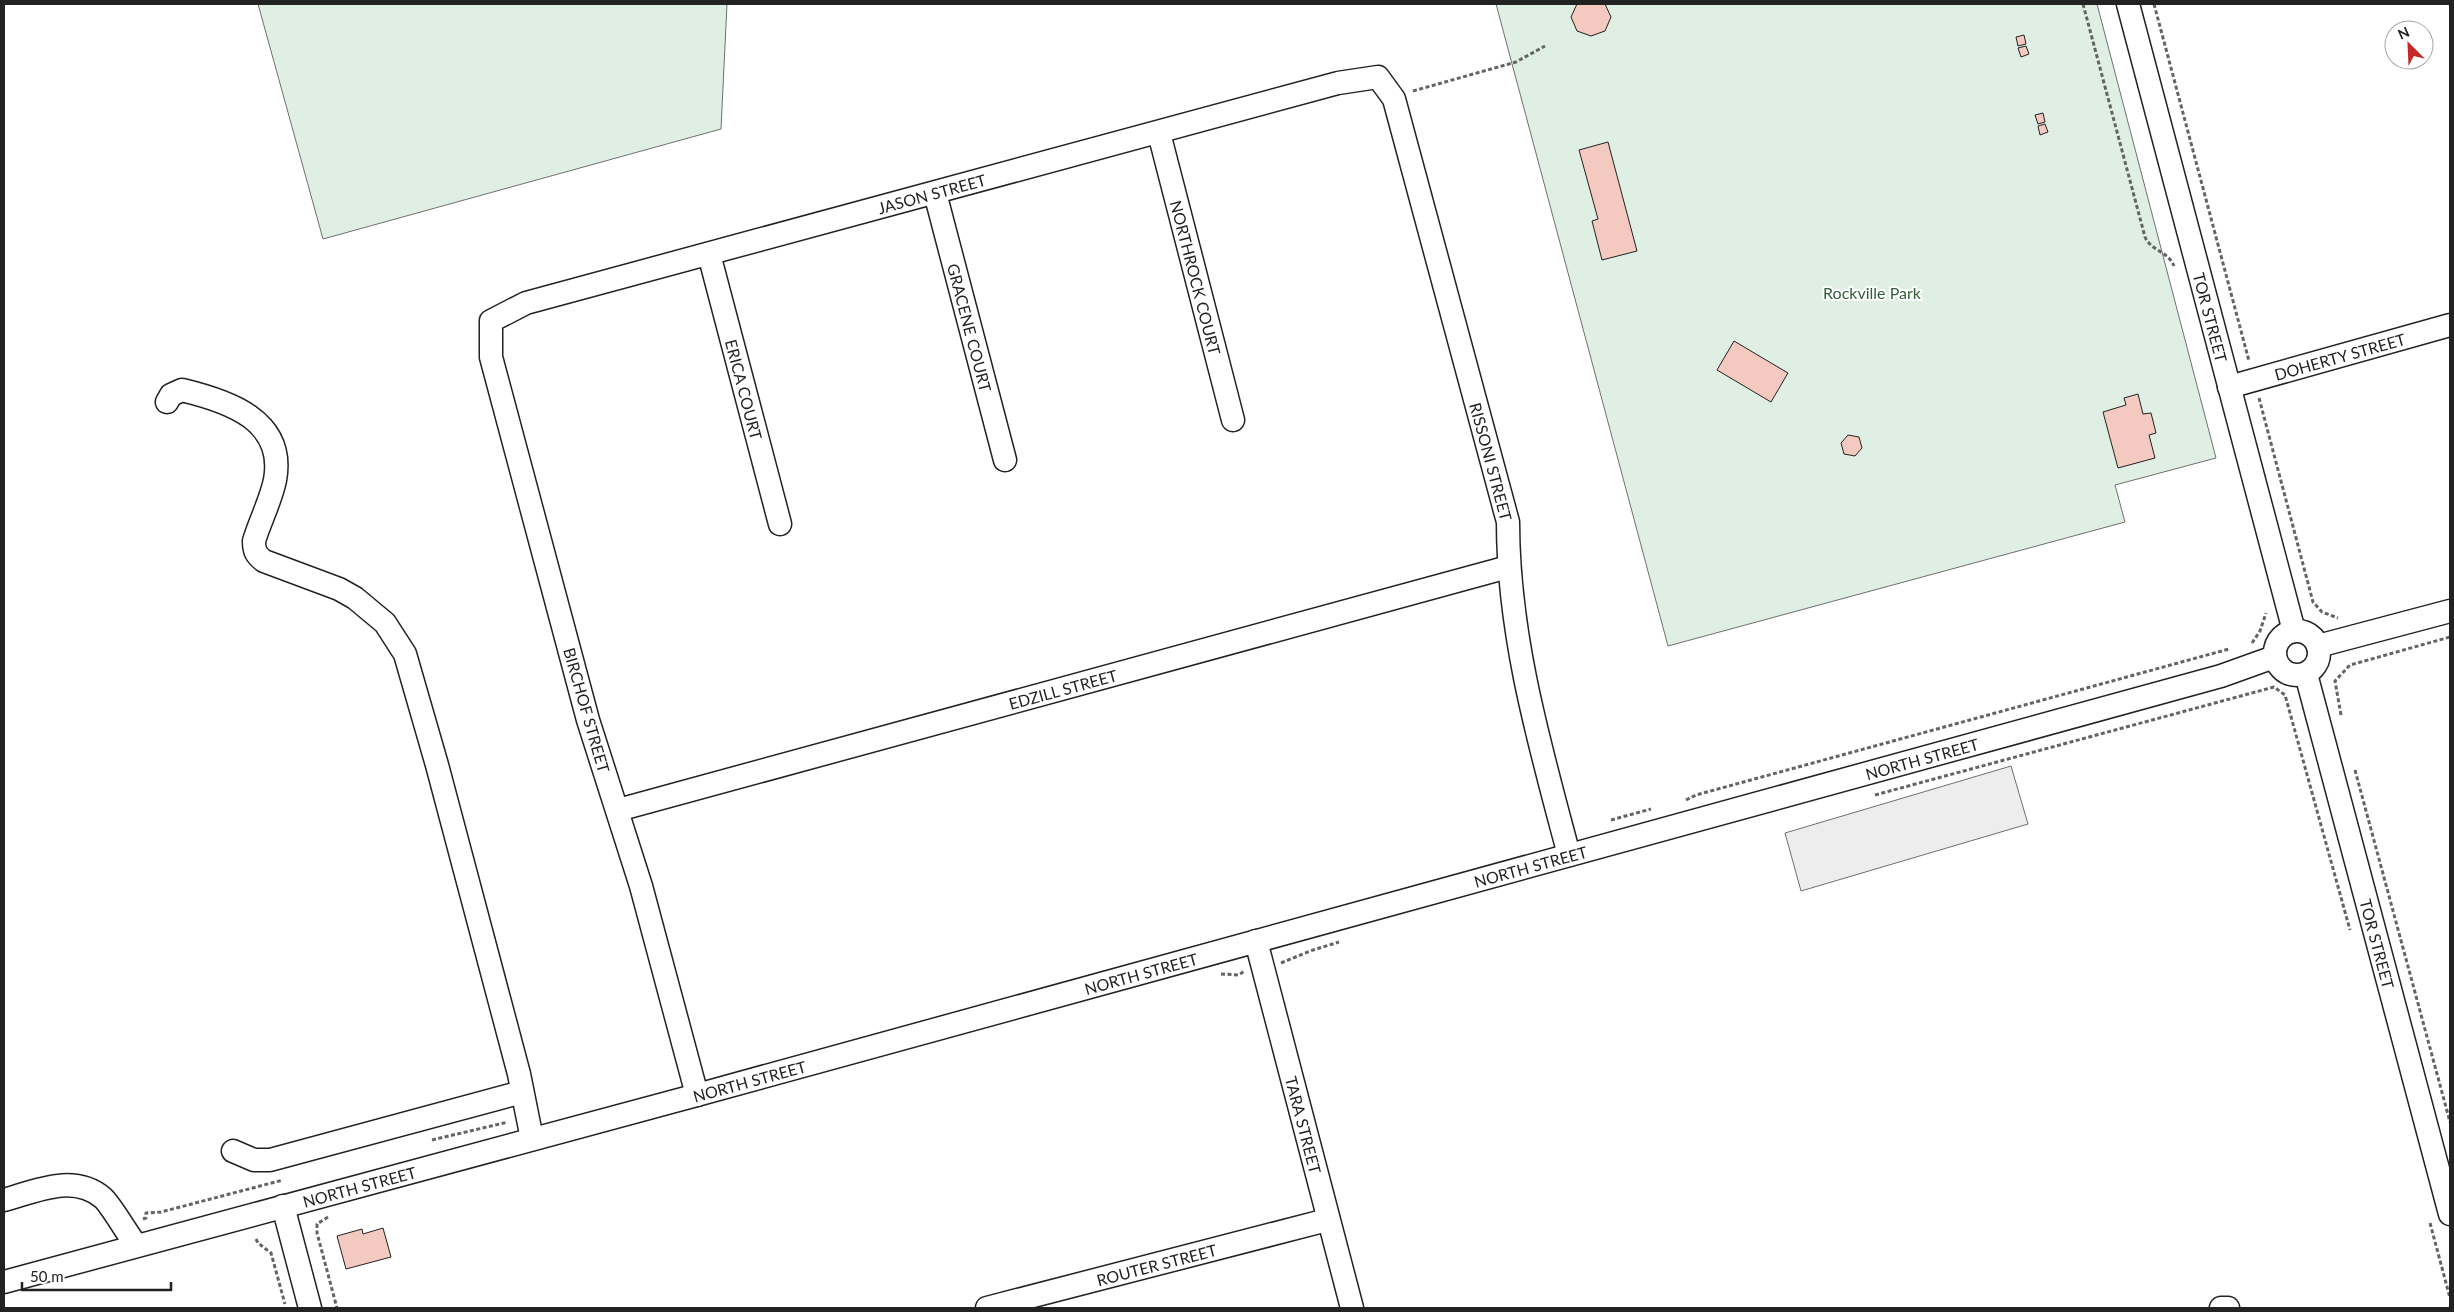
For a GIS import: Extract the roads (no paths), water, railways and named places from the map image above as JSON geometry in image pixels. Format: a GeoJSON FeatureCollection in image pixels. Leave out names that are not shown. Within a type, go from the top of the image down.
{"type":"FeatureCollection","features":[{"type":"Feature","properties":{"kind":"street","name":"TOR STREET"},"geometry":{"type":"LineString","coordinates":[[2128,4],[2294,630]]}},
{"type":"Feature","properties":{"kind":"street","name":"RISSONI STREET"},"geometry":{"type":"LineString","coordinates":[[1378,76],[1394,99],[1508,522],[1508,567],[1528,700],[1569,855]]}},
{"type":"Feature","properties":{"kind":"street","name":"JASON STREET"},"geometry":{"type":"LineString","coordinates":[[491,321],[526,303],[1338,83],[1378,76]]}},
{"type":"Feature","properties":{"kind":"street","name":"NORTHROCK COURT"},"geometry":{"type":"LineString","coordinates":[[1159,133],[1233,420]]}},
{"type":"Feature","properties":{"kind":"street","name":"GRACENE COURT"},"geometry":{"type":"LineString","coordinates":[[935,193],[1005,460]]}},
{"type":"Feature","properties":{"kind":"street","name":"ERICA COURT"},"geometry":{"type":"LineString","coordinates":[[709,254],[780,524]]}},
{"type":"Feature","properties":{"kind":"street","name":"BIRCHOF STREET"},"geometry":{"type":"LineString","coordinates":[[491,321],[491,357],[588,720],[618,810],[697,1095]]}},
{"type":"Feature","properties":{"kind":"street","name":"DOHERTY STREET"},"geometry":{"type":"LineString","coordinates":[[2229,387],[2450,325]]}},
{"type":"Feature","properties":{"kind":"street"},"geometry":{"type":"LineString","coordinates":[[167,402],[171,395],[182,390],[240,411],[260,423],[270,441],[276,466],[275,481],[254,541],[254,549],[257,555],[264,561],[339,589],[355,598],[386,623],[405,654],[439,774],[522,1092],[532,1139]]}},
{"type":"Feature","properties":{"kind":"street","name":"EDZILL STREET"},"geometry":{"type":"LineString","coordinates":[[618,810],[1508,567]]}},
{"type":"Feature","properties":{"kind":"street"},"geometry":{"type":"LineString","coordinates":[[2318,646],[2450,611]]}},
{"type":"Feature","properties":{"kind":"street"},"geometry":{"type":"LineString","coordinates":[[2294,630],[2303,631],[2313,637],[2318,646],[2319,659],[2306,674],[2289,674],[2282,670],[2274,657],[2277,642],[2284,634],[2294,630]]}},
{"type":"Feature","properties":{"kind":"street","name":"NORTH STREET"},"geometry":{"type":"LineString","coordinates":[[4,1282],[697,1095],[2212,679],[2274,657]]}},
{"type":"Feature","properties":{"kind":"street","name":"TOR STREET"},"geometry":{"type":"LineString","coordinates":[[2306,674],[2450,1214]]}},
{"type":"Feature","properties":{"kind":"street","name":"TARA STREET"},"geometry":{"type":"LineString","coordinates":[[1256,941],[1327,1220],[1352,1308]]}},
{"type":"Feature","properties":{"kind":"street"},"geometry":{"type":"LineString","coordinates":[[233,1151],[254,1160],[270,1160],[522,1092]]}},
{"type":"Feature","properties":{"kind":"street"},"geometry":{"type":"LineString","coordinates":[[4,1200],[55,1185],[78,1184],[103,1198],[136,1245]]}},
{"type":"Feature","properties":{"kind":"street"},"geometry":{"type":"LineString","coordinates":[[283,1206],[310,1308]]}},
{"type":"Feature","properties":{"kind":"street","name":"ROUTER STREET"},"geometry":{"type":"LineString","coordinates":[[996,1307],[1327,1220]]}},
{"type":"Feature","properties":{"kind":"street"},"geometry":{"type":"LineString","coordinates":[[2221,1308],[2228,1308]]}},
{"type":"Feature","properties":{"kind":"park label","name":"Rockville Park"},"geometry":{"type":"Point","coordinates":[1872,292]}}]}
